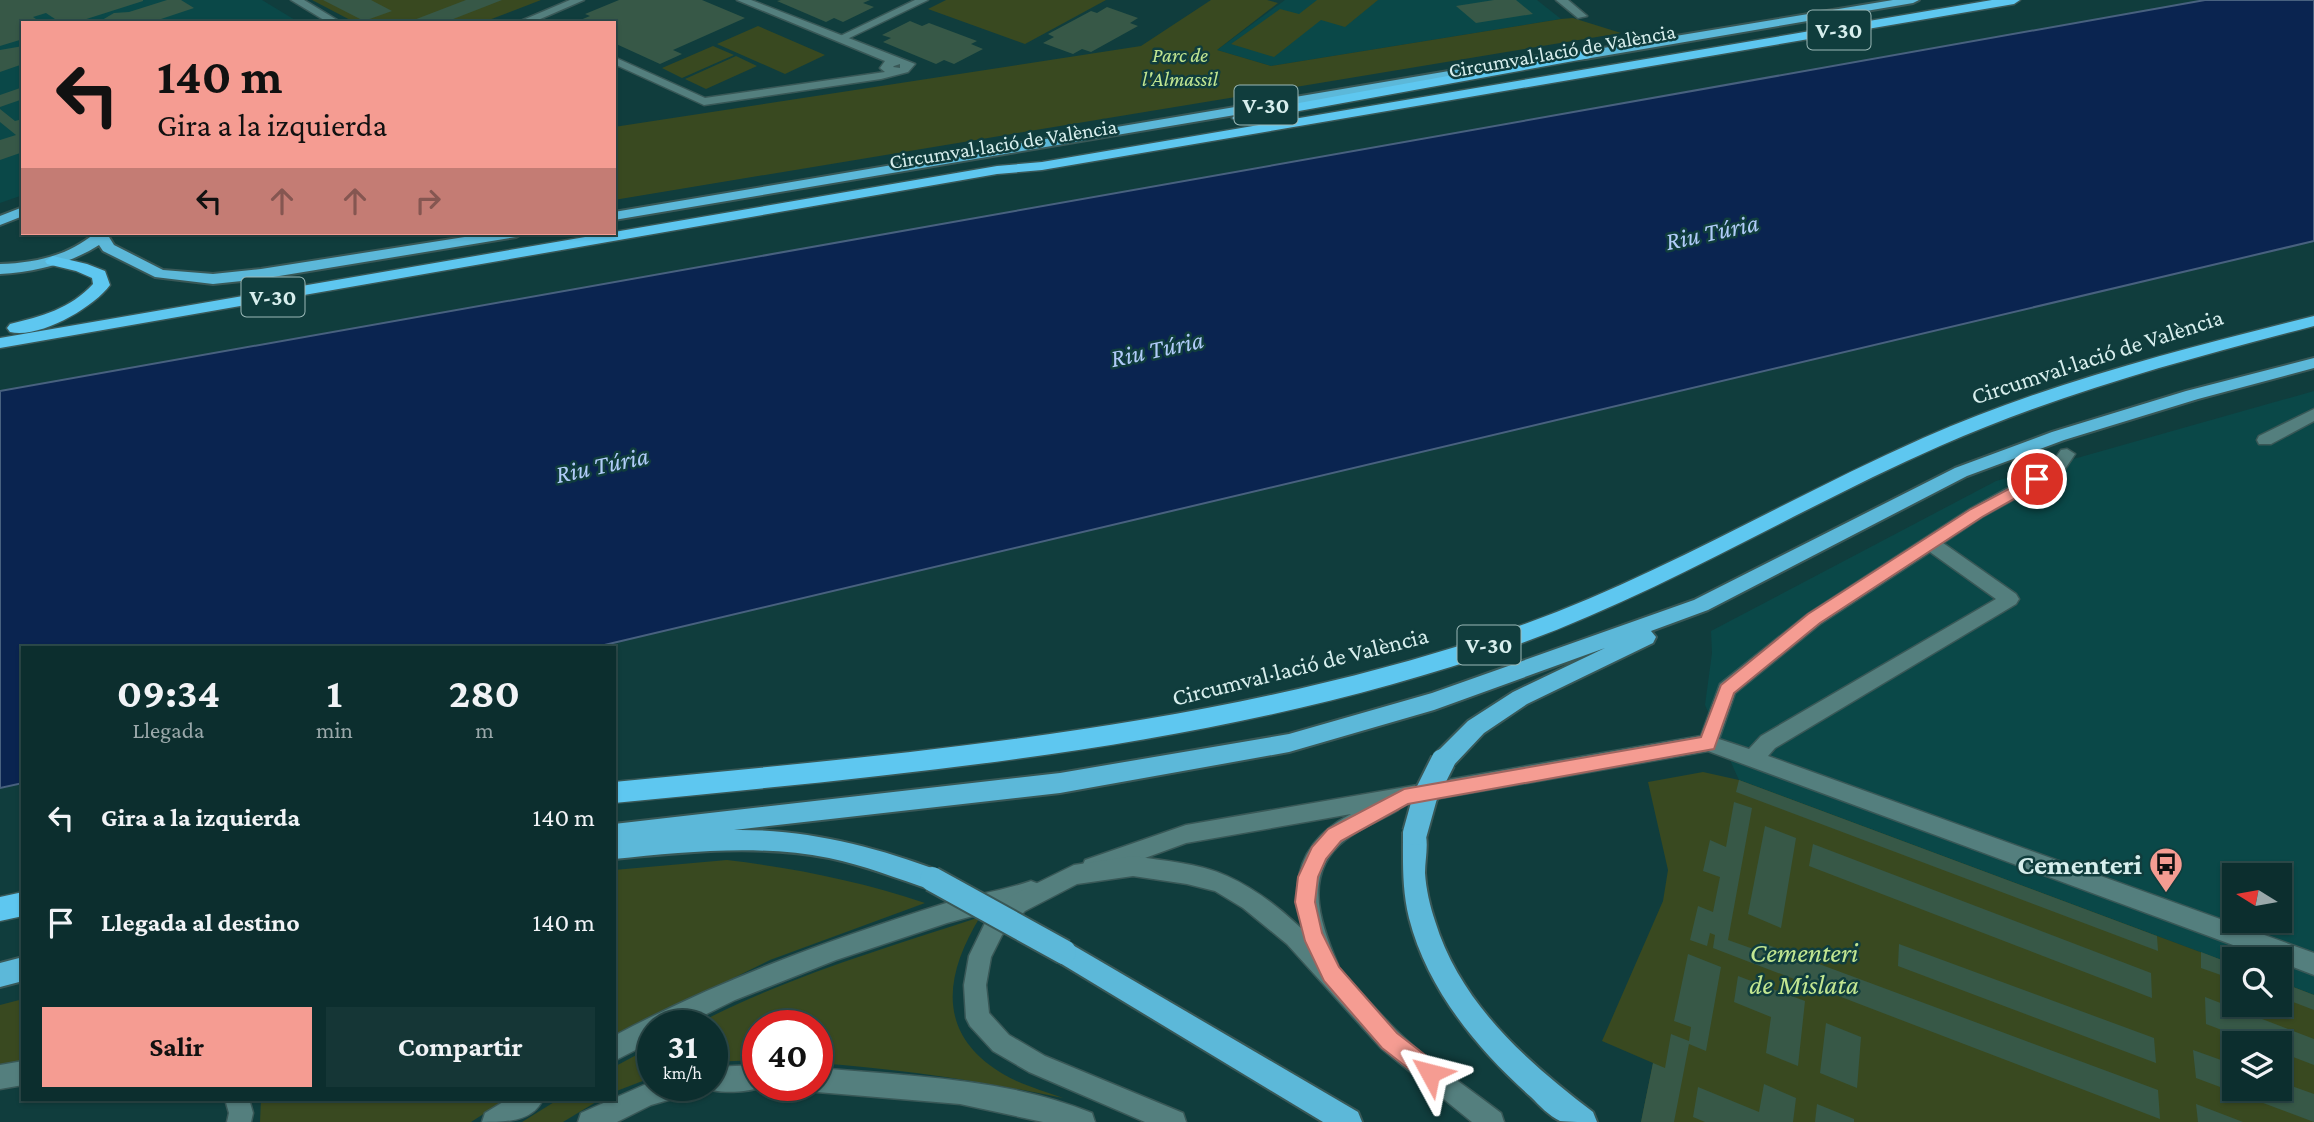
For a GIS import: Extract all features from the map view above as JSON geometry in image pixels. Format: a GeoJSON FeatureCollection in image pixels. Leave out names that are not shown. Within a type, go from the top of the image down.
{"type":"FeatureCollection","features":[{"type":"Feature","properties":{"kind":"highway","name":"Circumval·lació de València"},"geometry":{"type":"LineString","coordinates":[[616,216],[1542,59],[1585,55],[1913,0]]}},
{"type":"Feature","properties":{"kind":"highway","name":"Circumval·lació de València"},"geometry":{"type":"LineString","coordinates":[[0,343],[997,170],[1042,166],[2014,0]]}},
{"type":"Feature","properties":{"kind":"highway"},"geometry":{"type":"LineString","coordinates":[[997,170],[1034,159],[1139,140],[1285,108],[1585,55]]}},
{"type":"Feature","properties":{"kind":"highway"},"geometry":{"type":"LineString","coordinates":[[0,221],[21,213]]}},
{"type":"Feature","properties":{"kind":"highway"},"geometry":{"type":"LineString","coordinates":[[0,269],[52,261],[83,248],[101,235]]}},
{"type":"Feature","properties":{"kind":"highway","name":"V-30"},"geometry":{"type":"LineString","coordinates":[[102,235],[108,248],[160,274],[213,279],[261,274],[504,235]]}},
{"type":"Feature","properties":{"kind":"highway"},"geometry":{"type":"LineString","coordinates":[[0,331],[60,316],[80,307],[102,285],[99,275],[81,267],[52,261]]}},
{"type":"Feature","properties":{"kind":"highway","name":"Circumval·lació de València"},"geometry":{"type":"LineString","coordinates":[[616,793],[1062,744],[1156,730],[1264,708],[1373,681],[1503,641],[1621,595],[1930,442],[2022,404],[2149,363],[2314,321]]}},
{"type":"Feature","properties":{"kind":"highway","name":"V-30"},"geometry":{"type":"LineString","coordinates":[[616,834],[1060,783],[1289,743],[1434,701],[1700,606],[1961,472],[2119,417],[2314,363]]}},
{"type":"Feature","properties":{"kind":"highway"},"geometry":{"type":"LineString","coordinates":[[1583,1122],[1549,1097],[1500,1051],[1455,997],[1428,937],[1422,915],[1414,881],[1415,833],[1425,797],[1443,761],[1476,727],[1520,698],[1660,631],[1700,606]]}},
{"type":"Feature","properties":{"kind":"highway"},"geometry":{"type":"LineString","coordinates":[[616,849],[686,842],[759,842],[815,846],[932,879],[1064,952],[1348,1122]]}},
{"type":"Feature","properties":{"kind":"highway"},"geometry":{"type":"LineString","coordinates":[[0,909],[21,904]]}},
{"type":"Feature","properties":{"kind":"highway"},"geometry":{"type":"LineString","coordinates":[[0,975],[21,970]]}},
{"type":"Feature","properties":{"kind":"street"},"geometry":{"type":"LineString","coordinates":[[296,0],[333,21]]}},
{"type":"Feature","properties":{"kind":"street"},"geometry":{"type":"LineString","coordinates":[[531,21],[579,0]]}},
{"type":"Feature","properties":{"kind":"street"},"geometry":{"type":"LineString","coordinates":[[616,61],[704,103],[893,66],[839,39],[742,0]]}},
{"type":"Feature","properties":{"kind":"street"},"geometry":{"type":"LineString","coordinates":[[839,39],[923,0]]}},
{"type":"Feature","properties":{"kind":"street"},"geometry":{"type":"LineString","coordinates":[[1561,0],[1582,16]]}},
{"type":"Feature","properties":{"kind":"street"},"geometry":{"type":"LineString","coordinates":[[2264,440],[2314,414]]}},
{"type":"Feature","properties":{"kind":"street"},"geometry":{"type":"LineString","coordinates":[[1707,743],[1727,690],[1814,619],[1976,513],[2057,468],[2067,454]]}},
{"type":"Feature","properties":{"kind":"street"},"geometry":{"type":"LineString","coordinates":[[1753,760],[1768,742],[2010,599],[1930,543]]}},
{"type":"Feature","properties":{"kind":"street"},"geometry":{"type":"LineString","coordinates":[[684,1010],[782,969],[950,912],[1021,894],[1130,852],[1186,834],[1707,743],[2314,964]]}},
{"type":"Feature","properties":{"kind":"street"},"geometry":{"type":"LineString","coordinates":[[1331,974],[1312,934],[1305,902],[1308,877],[1319,853],[1334,835],[1404,797]]}},
{"type":"Feature","properties":{"kind":"street"},"geometry":{"type":"LineString","coordinates":[[1174,1122],[1037,1064],[1001,1043],[978,1018],[975,985],[979,956],[994,928],[1017,904],[1074,875],[1133,866],[1187,874],[1220,883],[1251,901],[1277,922],[1331,974],[1389,1040],[1492,1122]]}},
{"type":"Feature","properties":{"kind":"street"},"geometry":{"type":"LineString","coordinates":[[616,1048],[637,1037]]}},
{"type":"Feature","properties":{"kind":"street"},"geometry":{"type":"LineString","coordinates":[[0,1077],[21,1073]]}},
{"type":"Feature","properties":{"kind":"street"},"geometry":{"type":"LineString","coordinates":[[833,1081],[960,1092],[1044,1110],[1083,1122]]}},
{"type":"Feature","properties":{"kind":"street"},"geometry":{"type":"LineString","coordinates":[[590,1122],[637,1099]]}},
{"type":"Feature","properties":{"kind":"street"},"geometry":{"type":"LineString","coordinates":[[238,1101],[241,1113],[239,1122]]}},
{"type":"Feature","properties":{"kind":"street"},"geometry":{"type":"LineString","coordinates":[[495,1122],[528,1101]]}},
{"type":"Feature","properties":{"kind":"shaded area"},"geometry":{"type":"Polygon","coordinates":[[[0,0],[262,0],[297,21],[21,21],[21,196],[0,203],[0,0]]]}},
{"type":"Feature","properties":{"kind":"shaded area"},"geometry":{"type":"Polygon","coordinates":[[[1285,0],[1537,0],[1561,19],[1271,66],[1217,50],[1285,0]]]}},
{"type":"Feature","properties":{"kind":"shaded area"},"geometry":{"type":"Polygon","coordinates":[[[2314,391],[2314,995],[2292,987],[2292,947],[2222,947],[2222,960],[1739,780],[1705,705],[1712,653],[1711,631],[1996,481],[2314,391]]]}},
{"type":"Feature","properties":{"kind":"green space"},"geometry":{"type":"Polygon","coordinates":[[[312,0],[541,0],[486,21],[352,21],[312,0]]]}},
{"type":"Feature","properties":{"kind":"green space"},"geometry":{"type":"Polygon","coordinates":[[[946,0],[1106,0],[1025,44],[928,9],[946,0]]]}},
{"type":"Feature","properties":{"kind":"green space","name":"Parc de l'Almassil"},"geometry":{"type":"Polygon","coordinates":[[[1211,0],[1267,0],[1278,3],[1217,50],[1271,66],[1561,19],[1573,18],[1621,33],[616,200],[616,127],[1141,46],[1211,0]]]}},
{"type":"Feature","properties":{"kind":"green space"},"geometry":{"type":"Polygon","coordinates":[[[1317,0],[1378,0],[1345,27],[1321,20],[1274,57],[1231,44],[1280,9],[1299,14],[1317,0]]]}},
{"type":"Feature","properties":{"kind":"green space"},"geometry":{"type":"Polygon","coordinates":[[[758,26],[825,55],[785,74],[717,44],[758,26]]]}},
{"type":"Feature","properties":{"kind":"green space"},"geometry":{"type":"Polygon","coordinates":[[[713,46],[734,55],[682,78],[662,68],[713,46]]]}},
{"type":"Feature","properties":{"kind":"green space"},"geometry":{"type":"Polygon","coordinates":[[[736,56],[757,66],[706,89],[685,79],[736,56]]]}},
{"type":"Feature","properties":{"kind":"green space","name":"Cementeri de Mislata"},"geometry":{"type":"Polygon","coordinates":[[[1703,772],[1739,780],[2222,960],[2222,1017],[2292,1017],[2292,987],[2314,995],[2314,1122],[1641,1122],[1653,1063],[1602,1041],[1663,901],[1668,870],[1648,782],[1703,772]]]}},
{"type":"Feature","properties":{"kind":"green space"},"geometry":{"type":"Polygon","coordinates":[[[727,860],[827,876],[925,903],[770,960],[669,1010],[637,1010],[637,1026],[616,1036],[616,870],[727,860]]]}},
{"type":"Feature","properties":{"kind":"green space"},"geometry":{"type":"Polygon","coordinates":[[[980,917],[959,961],[954,982],[953,1003],[957,1022],[966,1041],[981,1058],[1003,1074],[1063,1098],[941,1076],[833,1065],[833,1010],[742,1010],[742,1061],[728,1061],[728,1010],[725,1010],[762,993],[870,953],[980,917]]]}},
{"type":"Feature","properties":{"kind":"green space"},"geometry":{"type":"Polygon","coordinates":[[[21,1000],[21,1063],[0,1066],[0,1005],[21,1000]]]}},
{"type":"Feature","properties":{"kind":"green space"},"geometry":{"type":"Polygon","coordinates":[[[637,1055],[637,1083],[616,1091],[616,1066],[637,1055]]]}},
{"type":"Feature","properties":{"kind":"green space"},"geometry":{"type":"Polygon","coordinates":[[[261,1101],[504,1101],[471,1122],[260,1122],[261,1101]]]}},
{"type":"Feature","properties":{"kind":"green space"},"geometry":{"type":"Polygon","coordinates":[[[556,1101],[598,1101],[563,1122],[522,1122],[556,1101]]]}},
{"type":"Feature","properties":{"kind":"water","name":"Riu Túria"},"geometry":{"type":"Polygon","coordinates":[[[2205,0],[2314,0],[2314,241],[600,646],[21,646],[21,783],[0,788],[0,391],[2205,0]]]}},
{"type":"Feature","properties":{"kind":"building"},"geometry":{"type":"Polygon","coordinates":[[[0,0],[143,0],[80,21],[58,21],[46,13],[33,17],[39,21],[21,21],[21,40],[0,46],[0,0]]]}},
{"type":"Feature","properties":{"kind":"building"},"geometry":{"type":"Polygon","coordinates":[[[167,0],[181,0],[194,8],[155,21],[100,21],[114,13],[129,12],[167,0]]]}},
{"type":"Feature","properties":{"kind":"building"},"geometry":{"type":"Polygon","coordinates":[[[323,0],[371,0],[392,11],[364,21],[323,0]]]}},
{"type":"Feature","properties":{"kind":"building"},"geometry":{"type":"Polygon","coordinates":[[[466,0],[502,0],[448,21],[411,21],[466,0]]]}},
{"type":"Feature","properties":{"kind":"building"},"geometry":{"type":"Polygon","coordinates":[[[619,0],[702,0],[745,18],[673,50],[682,54],[660,64],[616,44],[616,21],[578,21],[590,16],[585,14],[619,0]]]}},
{"type":"Feature","properties":{"kind":"building"},"geometry":{"type":"Polygon","coordinates":[[[870,0],[863,3],[874,7],[843,22],[834,18],[826,22],[777,1],[870,0]]]}},
{"type":"Feature","properties":{"kind":"building"},"geometry":{"type":"Polygon","coordinates":[[[1494,0],[1516,0],[1533,14],[1476,23],[1456,6],[1494,0]]]}},
{"type":"Feature","properties":{"kind":"building"},"geometry":{"type":"Polygon","coordinates":[[[1107,7],[1138,18],[1130,23],[1138,26],[1091,52],[1082,49],[1073,54],[1043,43],[1054,37],[1048,34],[1091,11],[1097,13],[1107,7]]]}},
{"type":"Feature","properties":{"kind":"building"},"geometry":{"type":"Polygon","coordinates":[[[910,21],[922,26],[929,23],[977,41],[971,44],[983,49],[954,64],[944,60],[936,64],[883,42],[891,38],[882,35],[910,21]]]}},
{"type":"Feature","properties":{"kind":"building"},"geometry":{"type":"Polygon","coordinates":[[[21,46],[21,65],[0,72],[0,50],[21,46]]]}},
{"type":"Feature","properties":{"kind":"building"},"geometry":{"type":"Polygon","coordinates":[[[21,88],[21,100],[0,107],[0,95],[21,88]]]}},
{"type":"Feature","properties":{"kind":"building"},"geometry":{"type":"Polygon","coordinates":[[[0,109],[15,121],[21,120],[21,153],[0,160],[0,140],[16,135],[0,122],[0,109]]]}},
{"type":"Feature","properties":{"kind":"building"},"geometry":{"type":"Polygon","coordinates":[[[1739,780],[2157,936],[2158,951],[1736,792],[1739,780]]]}},
{"type":"Feature","properties":{"kind":"building"},"geometry":{"type":"Polygon","coordinates":[[[1734,802],[1752,808],[1728,940],[1759,951],[1760,942],[2158,1090],[2160,1119],[1713,948],[1715,935],[1710,933],[1707,946],[1690,940],[1698,906],[1713,912],[1720,877],[1703,871],[1710,840],[1726,847],[1734,802]]]}},
{"type":"Feature","properties":{"kind":"building"},"geometry":{"type":"Polygon","coordinates":[[[1765,826],[1796,838],[1781,928],[1748,914],[1765,826]]]}},
{"type":"Feature","properties":{"kind":"building"},"geometry":{"type":"Polygon","coordinates":[[[1813,844],[2151,973],[2152,998],[1809,866],[1813,844]]]}},
{"type":"Feature","properties":{"kind":"building"},"geometry":{"type":"Polygon","coordinates":[[[1899,944],[2154,1038],[2156,1063],[1898,966],[1899,944]]]}},
{"type":"Feature","properties":{"kind":"building"},"geometry":{"type":"Polygon","coordinates":[[[2201,952],[2222,960],[2222,975],[2201,968],[2201,952]]]}},
{"type":"Feature","properties":{"kind":"building"},"geometry":{"type":"Polygon","coordinates":[[[1688,954],[1721,967],[1706,1051],[1689,1044],[1674,1122],[1641,1122],[1653,1063],[1665,1068],[1671,1034],[1689,1041],[1691,1027],[1674,1021],[1688,954]]]}},
{"type":"Feature","properties":{"kind":"building"},"geometry":{"type":"Polygon","coordinates":[[[1738,976],[1805,1001],[1798,1066],[1766,1053],[1771,1017],[1734,1002],[1738,976]]]}},
{"type":"Feature","properties":{"kind":"building"},"geometry":{"type":"Polygon","coordinates":[[[2292,987],[2314,995],[2314,1010],[2292,1002],[2292,987]]]}},
{"type":"Feature","properties":{"kind":"building"},"geometry":{"type":"Polygon","coordinates":[[[2205,997],[2222,1004],[2222,1017],[2257,1017],[2314,1039],[2314,1065],[2292,1057],[2292,1031],[2224,1031],[2206,1024],[2205,997]]]}},
{"type":"Feature","properties":{"kind":"building"},"geometry":{"type":"Polygon","coordinates":[[[1826,1023],[1861,1037],[1857,1088],[1820,1073],[1826,1023]]]}},
{"type":"Feature","properties":{"kind":"building"},"geometry":{"type":"Polygon","coordinates":[[[2193,1050],[2222,1060],[2222,1088],[2196,1078],[2193,1050]]]}},
{"type":"Feature","properties":{"kind":"building"},"geometry":{"type":"Polygon","coordinates":[[[1764,1084],[1796,1098],[1793,1122],[1705,1122],[1693,1117],[1698,1087],[1759,1112],[1764,1084]]]}},
{"type":"Feature","properties":{"kind":"building"},"geometry":{"type":"Polygon","coordinates":[[[2292,1086],[2314,1094],[2314,1122],[2258,1101],[2292,1101],[2292,1086]]]}},
{"type":"Feature","properties":{"kind":"building"},"geometry":{"type":"Polygon","coordinates":[[[1817,1104],[1854,1119],[1854,1122],[1815,1122],[1817,1104]]]}},
{"type":"Feature","properties":{"kind":"building"},"geometry":{"type":"Polygon","coordinates":[[[2196,1104],[2243,1122],[2198,1122],[2196,1104]]]}},
{"type":"Feature","properties":{"kind":"place","name":"Cementeri"},"geometry":{"type":"Point","coordinates":[2166,894]}},
{"type":"Feature","properties":{"kind":"route"},"geometry":{"type":"LineString","coordinates":[[1430,1073],[1389,1040],[1331,974],[1312,934],[1305,902],[1308,877],[1319,853],[1334,835],[1404,797],[1707,743],[1727,690],[1814,619],[1976,513],[2037,479]]}}]}
